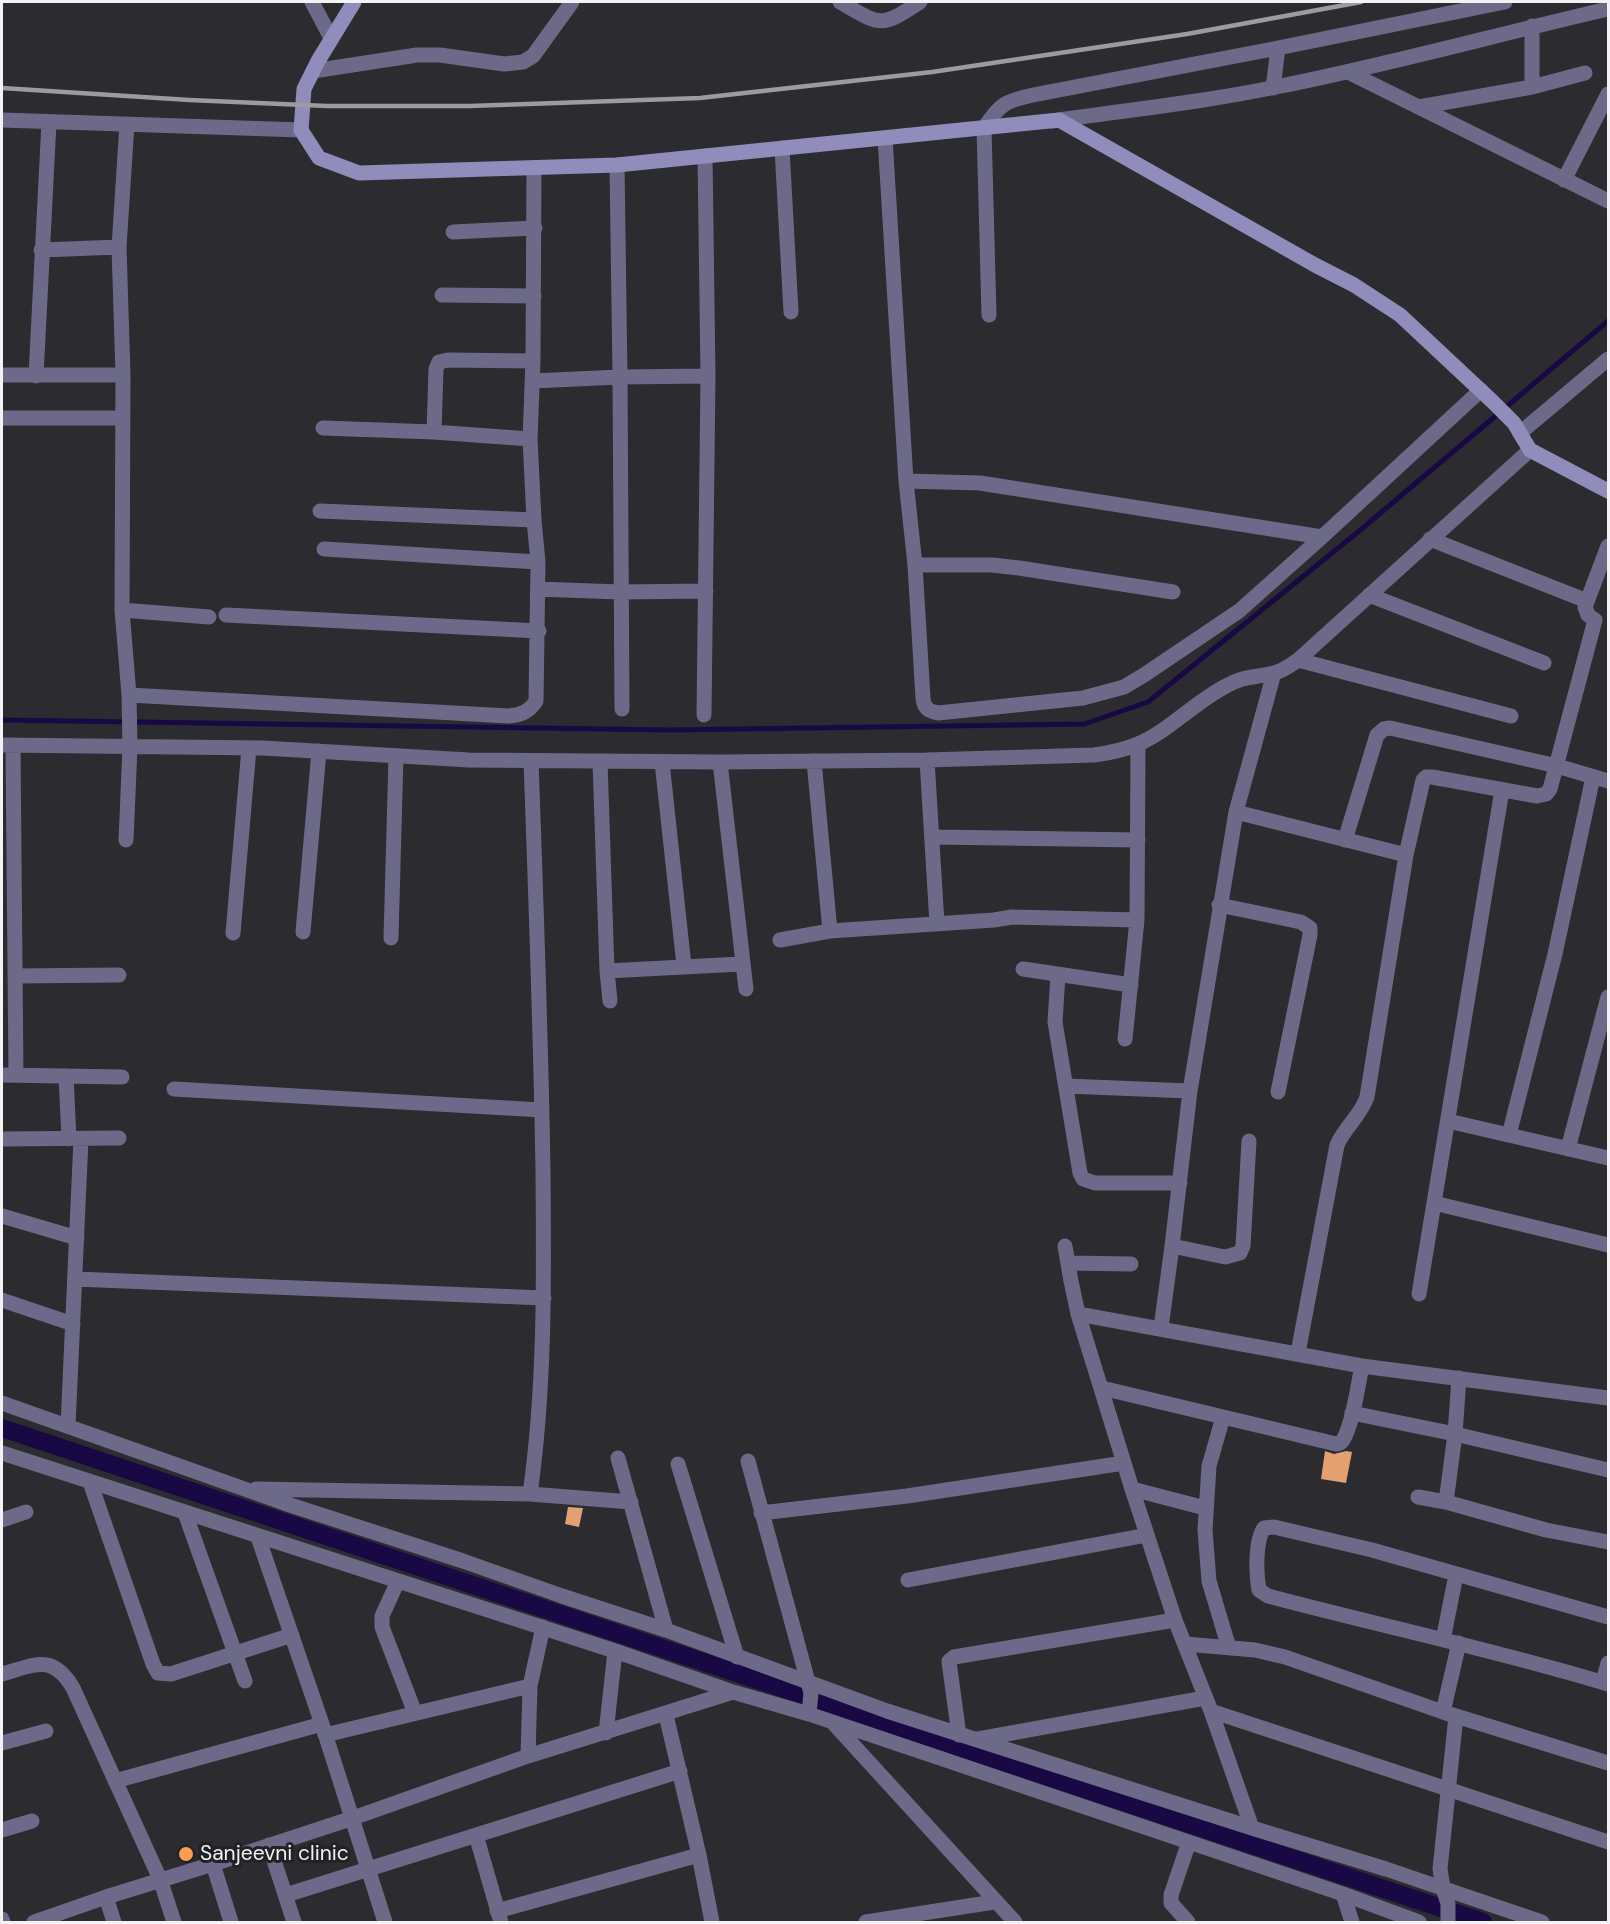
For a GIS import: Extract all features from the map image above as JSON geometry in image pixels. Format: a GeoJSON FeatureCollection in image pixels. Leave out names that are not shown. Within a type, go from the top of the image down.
{"type":"FeatureCollection","features":[{"type":"Feature","properties":{"kind":"street"},"geometry":{"type":"LineString","coordinates":[[312,2],[331,38]]}},
{"type":"Feature","properties":{"kind":"street"},"geometry":{"type":"LineString","coordinates":[[354,2],[331,38],[304,89],[301,130],[319,158],[359,173],[617,165],[1059,120],[1354,285],[1400,315],[1493,402],[1517,428],[1530,450],[1608,491]]}},
{"type":"Feature","properties":{"kind":"street"},"geometry":{"type":"LineString","coordinates":[[313,71],[417,55],[440,55],[504,64],[523,62],[533,56],[572,2]]}},
{"type":"Feature","properties":{"kind":"street"},"geometry":{"type":"LineString","coordinates":[[840,2],[869,18],[885,22],[920,2]]}},
{"type":"Feature","properties":{"kind":"street"},"geometry":{"type":"LineString","coordinates":[[989,315],[984,128],[1001,105],[1015,99],[1505,2]]}},
{"type":"Feature","properties":{"kind":"street"},"geometry":{"type":"LineString","coordinates":[[1049,121],[1273,88],[1608,9]]}},
{"type":"Feature","properties":{"kind":"street"},"geometry":{"type":"LineString","coordinates":[[1532,26],[1532,87]]}},
{"type":"Feature","properties":{"kind":"street"},"geometry":{"type":"LineString","coordinates":[[1273,88],[1278,48]]}},
{"type":"Feature","properties":{"kind":"street"},"geometry":{"type":"LineString","coordinates":[[1348,72],[1608,201]]}},
{"type":"Feature","properties":{"kind":"street"},"geometry":{"type":"LineString","coordinates":[[1419,107],[1532,87],[1585,73]]}},
{"type":"Feature","properties":{"kind":"street"},"geometry":{"type":"LineString","coordinates":[[1564,180],[1608,94]]}},
{"type":"Feature","properties":{"kind":"street"},"geometry":{"type":"LineString","coordinates":[[2,120],[301,130]]}},
{"type":"Feature","properties":{"kind":"street"},"geometry":{"type":"LineString","coordinates":[[36,376],[49,122]]}},
{"type":"Feature","properties":{"kind":"street"},"geometry":{"type":"LineString","coordinates":[[126,840],[130,747],[129,695],[122,610],[123,375],[119,247],[127,124]]}},
{"type":"Feature","properties":{"kind":"street"},"geometry":{"type":"LineString","coordinates":[[885,138],[906,481],[915,565],[923,703],[930,711],[938,713],[1083,698],[1124,687],[1169,660],[1239,611],[1481,390]]}},
{"type":"Feature","properties":{"kind":"street"},"geometry":{"type":"LineString","coordinates":[[782,148],[791,312]]}},
{"type":"Feature","properties":{"kind":"street"},"geometry":{"type":"LineString","coordinates":[[704,715],[708,376],[705,156]]}},
{"type":"Feature","properties":{"kind":"street"},"geometry":{"type":"LineString","coordinates":[[617,165],[622,709]]}},
{"type":"Feature","properties":{"kind":"street"},"geometry":{"type":"LineString","coordinates":[[129,695],[508,716],[519,715],[531,710],[536,701],[538,631],[538,562],[530,439],[534,296],[534,168]]}},
{"type":"Feature","properties":{"kind":"street"},"geometry":{"type":"LineString","coordinates":[[453,232],[535,228]]}},
{"type":"Feature","properties":{"kind":"street"},"geometry":{"type":"LineString","coordinates":[[41,250],[119,247]]}},
{"type":"Feature","properties":{"kind":"street"},"geometry":{"type":"LineString","coordinates":[[442,295],[534,296]]}},
{"type":"Feature","properties":{"kind":"street"},"geometry":{"type":"LineString","coordinates":[[1517,428],[1608,359]]}},
{"type":"Feature","properties":{"kind":"street"},"geometry":{"type":"LineString","coordinates":[[434,432],[436,369],[439,362],[448,360],[533,361]]}},
{"type":"Feature","properties":{"kind":"street"},"geometry":{"type":"LineString","coordinates":[[2,375],[123,375]]}},
{"type":"Feature","properties":{"kind":"street"},"geometry":{"type":"LineString","coordinates":[[532,381],[708,376]]}},
{"type":"Feature","properties":{"kind":"street"},"geometry":{"type":"LineString","coordinates":[[2,418],[122,418]]}},
{"type":"Feature","properties":{"kind":"street"},"geometry":{"type":"LineString","coordinates":[[323,428],[434,432],[530,439]]}},
{"type":"Feature","properties":{"kind":"street"},"geometry":{"type":"LineString","coordinates":[[122,1077],[9,1075],[8,1011],[11,969],[8,911],[7,745],[249,748],[469,760],[662,762],[927,759],[1112,752],[1138,744],[1224,687],[1252,676],[1274,673],[1298,660],[1530,450]]}},
{"type":"Feature","properties":{"kind":"street"},"geometry":{"type":"LineString","coordinates":[[906,481],[980,483],[1322,537]]}},
{"type":"Feature","properties":{"kind":"street"},"geometry":{"type":"LineString","coordinates":[[320,511],[534,520]]}},
{"type":"Feature","properties":{"kind":"street"},"geometry":{"type":"LineString","coordinates":[[1430,539],[1587,601]]}},
{"type":"Feature","properties":{"kind":"street"},"geometry":{"type":"LineString","coordinates":[[1298,1353],[1337,1145],[1342,1134],[1363,1108],[1367,1097],[1406,855],[1422,786],[1426,777],[1432,777],[1542,796],[1550,789],[1602,624],[1586,612],[1585,607],[1608,546]]}},
{"type":"Feature","properties":{"kind":"street"},"geometry":{"type":"LineString","coordinates":[[324,549],[538,562]]}},
{"type":"Feature","properties":{"kind":"street"},"geometry":{"type":"LineString","coordinates":[[915,565],[992,565],[1173,592]]}},
{"type":"Feature","properties":{"kind":"street"},"geometry":{"type":"LineString","coordinates":[[538,590],[706,591]]}},
{"type":"Feature","properties":{"kind":"street"},"geometry":{"type":"LineString","coordinates":[[1369,595],[1544,663]]}},
{"type":"Feature","properties":{"kind":"street"},"geometry":{"type":"LineString","coordinates":[[122,610],[209,616]]}},
{"type":"Feature","properties":{"kind":"street"},"geometry":{"type":"LineString","coordinates":[[226,615],[538,631]]}},
{"type":"Feature","properties":{"kind":"street"},"geometry":{"type":"LineString","coordinates":[[1298,660],[1511,716]]}},
{"type":"Feature","properties":{"kind":"street"},"geometry":{"type":"LineString","coordinates":[[1161,1328],[1190,1091],[1219,906],[1236,812],[1274,673]]}},
{"type":"Feature","properties":{"kind":"street"},"geometry":{"type":"LineString","coordinates":[[1346,840],[1377,735],[1384,729],[1390,728],[1557,766],[1608,781]]}},
{"type":"Feature","properties":{"kind":"street"},"geometry":{"type":"LineString","coordinates":[[1125,1039],[1137,920],[1138,744]]}},
{"type":"Feature","properties":{"kind":"street"},"geometry":{"type":"LineString","coordinates":[[233,933],[249,748]]}},
{"type":"Feature","properties":{"kind":"street"},"geometry":{"type":"LineString","coordinates":[[303,932],[318,751]]}},
{"type":"Feature","properties":{"kind":"street"},"geometry":{"type":"LineString","coordinates":[[391,938],[396,756]]}},
{"type":"Feature","properties":{"kind":"street"},"geometry":{"type":"LineString","coordinates":[[927,759],[937,924]]}},
{"type":"Feature","properties":{"kind":"street"},"geometry":{"type":"LineString","coordinates":[[530,1494],[537,1448],[544,1298],[541,1016],[531,760]]}},
{"type":"Feature","properties":{"kind":"street"},"geometry":{"type":"LineString","coordinates":[[814,760],[830,931]]}},
{"type":"Feature","properties":{"kind":"street"},"geometry":{"type":"LineString","coordinates":[[600,761],[610,1001]]}},
{"type":"Feature","properties":{"kind":"street"},"geometry":{"type":"LineString","coordinates":[[662,762],[684,966]]}},
{"type":"Feature","properties":{"kind":"street"},"geometry":{"type":"LineString","coordinates":[[720,762],[741,964],[746,989]]}},
{"type":"Feature","properties":{"kind":"street"},"geometry":{"type":"LineString","coordinates":[[1509,1135],[1555,954],[1593,777]]}},
{"type":"Feature","properties":{"kind":"street"},"geometry":{"type":"LineString","coordinates":[[1419,1294],[1502,790]]}},
{"type":"Feature","properties":{"kind":"street"},"geometry":{"type":"LineString","coordinates":[[1236,812],[1406,855]]}},
{"type":"Feature","properties":{"kind":"street"},"geometry":{"type":"LineString","coordinates":[[933,837],[1138,840]]}},
{"type":"Feature","properties":{"kind":"street"},"geometry":{"type":"LineString","coordinates":[[1219,906],[1301,922],[1310,928],[1278,1092]]}},
{"type":"Feature","properties":{"kind":"street"},"geometry":{"type":"LineString","coordinates":[[780,940],[830,931],[1012,917],[1137,920]]}},
{"type":"Feature","properties":{"kind":"street"},"geometry":{"type":"LineString","coordinates":[[607,971],[741,964]]}},
{"type":"Feature","properties":{"kind":"street"},"geometry":{"type":"LineString","coordinates":[[11,969],[119,975]]}},
{"type":"Feature","properties":{"kind":"street"},"geometry":{"type":"LineString","coordinates":[[1023,969],[1131,985]]}},
{"type":"Feature","properties":{"kind":"street"},"geometry":{"type":"LineString","coordinates":[[1058,975],[1055,1022],[1080,1173],[1083,1179],[1095,1183],[1180,1183]]}},
{"type":"Feature","properties":{"kind":"street"},"geometry":{"type":"LineString","coordinates":[[1569,1149],[1602,1046],[1608,997]]}},
{"type":"Feature","properties":{"kind":"street"},"geometry":{"type":"LineString","coordinates":[[66,1076],[75,1139],[77,1238],[68,1425]]}},
{"type":"Feature","properties":{"kind":"street"},"geometry":{"type":"LineString","coordinates":[[1066,1086],[1190,1091]]}},
{"type":"Feature","properties":{"kind":"street"},"geometry":{"type":"LineString","coordinates":[[174,1089],[542,1110]]}},
{"type":"Feature","properties":{"kind":"street"},"geometry":{"type":"LineString","coordinates":[[1448,1121],[1608,1158]]}},
{"type":"Feature","properties":{"kind":"street"},"geometry":{"type":"LineString","coordinates":[[2,1139],[119,1138]]}},
{"type":"Feature","properties":{"kind":"street"},"geometry":{"type":"LineString","coordinates":[[1172,1246],[1225,1257],[1240,1253],[1243,1246],[1250,1141]]}},
{"type":"Feature","properties":{"kind":"street"},"geometry":{"type":"LineString","coordinates":[[1434,1203],[1608,1245]]}},
{"type":"Feature","properties":{"kind":"street"},"geometry":{"type":"LineString","coordinates":[[2,1215],[77,1238]]}},
{"type":"Feature","properties":{"kind":"street"},"geometry":{"type":"LineString","coordinates":[[1065,1246],[1078,1314],[1132,1489],[1175,1620],[1252,1828]]}},
{"type":"Feature","properties":{"kind":"street"},"geometry":{"type":"LineString","coordinates":[[1068,1263],[1131,1264]]}},
{"type":"Feature","properties":{"kind":"street"},"geometry":{"type":"LineString","coordinates":[[75,1279],[544,1298]]}},
{"type":"Feature","properties":{"kind":"street"},"geometry":{"type":"LineString","coordinates":[[2,1300],[73,1324]]}},
{"type":"Feature","properties":{"kind":"street"},"geometry":{"type":"LineString","coordinates":[[1078,1314],[1362,1366],[1608,1398]]}},
{"type":"Feature","properties":{"kind":"street"},"geometry":{"type":"LineString","coordinates":[[1102,1388],[1336,1444],[1341,1443],[1344,1439],[1362,1366]]}},
{"type":"Feature","properties":{"kind":"street"},"geometry":{"type":"LineString","coordinates":[[1446,1502],[1455,1434],[1459,1378]]}},
{"type":"Feature","properties":{"kind":"street"},"geometry":{"type":"LineString","coordinates":[[2,1403],[244,1488],[666,1630],[737,1657],[810,1699],[1015,1923]]}},
{"type":"Feature","properties":{"kind":"street"},"geometry":{"type":"LineString","coordinates":[[1352,1413],[1455,1434],[1608,1470]]}},
{"type":"Feature","properties":{"kind":"street"},"geometry":{"type":"LineString","coordinates":[[1222,1417],[1209,1466],[1205,1508],[1206,1551],[1209,1581],[1229,1648]]}},
{"type":"Feature","properties":{"kind":"street"},"geometry":{"type":"LineString","coordinates":[[2,1453],[615,1650],[733,1692],[810,1699],[975,1739],[1443,1888],[1542,1923]]}},
{"type":"Feature","properties":{"kind":"street"},"geometry":{"type":"LineString","coordinates":[[618,1458],[666,1630]]}},
{"type":"Feature","properties":{"kind":"street"},"geometry":{"type":"LineString","coordinates":[[748,1461],[810,1699]]}},
{"type":"Feature","properties":{"kind":"street"},"geometry":{"type":"LineString","coordinates":[[761,1513],[907,1496],[1124,1463]]}},
{"type":"Feature","properties":{"kind":"street"},"geometry":{"type":"LineString","coordinates":[[678,1464],[737,1657]]}},
{"type":"Feature","properties":{"kind":"street"},"geometry":{"type":"LineString","coordinates":[[90,1482],[155,1670],[171,1674],[292,1635]]}},
{"type":"Feature","properties":{"kind":"street"},"geometry":{"type":"LineString","coordinates":[[244,1488],[530,1494],[631,1502]]}},
{"type":"Feature","properties":{"kind":"street"},"geometry":{"type":"LineString","coordinates":[[1132,1489],[1205,1508]]}},
{"type":"Feature","properties":{"kind":"street"},"geometry":{"type":"LineString","coordinates":[[1418,1497],[1446,1502],[1546,1530],[1608,1542]]}},
{"type":"Feature","properties":{"kind":"street"},"geometry":{"type":"LineString","coordinates":[[2,1520],[26,1512]]}},
{"type":"Feature","properties":{"kind":"street"},"geometry":{"type":"LineString","coordinates":[[185,1513],[245,1681]]}},
{"type":"Feature","properties":{"kind":"street"},"geometry":{"type":"LineString","coordinates":[[1608,1617],[1372,1550],[1274,1527],[1264,1528],[1260,1536],[1257,1579],[1259,1590],[1268,1596],[1349,1618],[1459,1643],[1606,1683],[1608,1663]]}},
{"type":"Feature","properties":{"kind":"street"},"geometry":{"type":"LineString","coordinates":[[908,1580],[1147,1535]]}},
{"type":"Feature","properties":{"kind":"street"},"geometry":{"type":"LineString","coordinates":[[258,1537],[324,1729],[385,1923]]}},
{"type":"Feature","properties":{"kind":"street"},"geometry":{"type":"LineString","coordinates":[[1443,1640],[1456,1575]]}},
{"type":"Feature","properties":{"kind":"street"},"geometry":{"type":"LineString","coordinates":[[398,1581],[382,1616],[382,1627],[415,1713]]}},
{"type":"Feature","properties":{"kind":"street"},"geometry":{"type":"LineString","coordinates":[[959,1735],[949,1661],[954,1657],[1175,1620]]}},
{"type":"Feature","properties":{"kind":"street"},"geometry":{"type":"LineString","coordinates":[[528,1756],[530,1686],[543,1627]]}},
{"type":"Feature","properties":{"kind":"street"},"geometry":{"type":"LineString","coordinates":[[1448,1922],[1448,1904],[1440,1869],[1448,1790],[1450,1714],[1459,1643]]}},
{"type":"Feature","properties":{"kind":"street"},"geometry":{"type":"LineString","coordinates":[[1185,1644],[1255,1650],[1285,1657],[1450,1714],[1608,1763]]}},
{"type":"Feature","properties":{"kind":"street"},"geometry":{"type":"LineString","coordinates":[[606,1733],[615,1650]]}},
{"type":"Feature","properties":{"kind":"street"},"geometry":{"type":"LineString","coordinates":[[2,1674],[33,1665],[50,1664],[65,1674],[160,1880],[174,1923]]}},
{"type":"Feature","properties":{"kind":"street"},"geometry":{"type":"LineString","coordinates":[[115,1781],[324,1729],[415,1713],[530,1686]]}},
{"type":"Feature","properties":{"kind":"street"},"geometry":{"type":"LineString","coordinates":[[34,1923],[106,1897],[353,1818],[528,1756],[733,1692]]}},
{"type":"Feature","properties":{"kind":"street"},"geometry":{"type":"LineString","coordinates":[[975,1739],[1208,1705],[1448,1790],[1608,1842]]}},
{"type":"Feature","properties":{"kind":"street"},"geometry":{"type":"LineString","coordinates":[[666,1714],[699,1855],[712,1923]]}},
{"type":"Feature","properties":{"kind":"street"},"geometry":{"type":"LineString","coordinates":[[834,1724],[1343,1894],[1419,1923]]}},
{"type":"Feature","properties":{"kind":"street"},"geometry":{"type":"LineString","coordinates":[[2,1743],[46,1731]]}},
{"type":"Feature","properties":{"kind":"street"},"geometry":{"type":"LineString","coordinates":[[285,1895],[680,1771]]}},
{"type":"Feature","properties":{"kind":"street"},"geometry":{"type":"LineString","coordinates":[[2,1830],[32,1821]]}},
{"type":"Feature","properties":{"kind":"street"},"geometry":{"type":"LineString","coordinates":[[476,1835],[499,1917],[699,1855]]}},
{"type":"Feature","properties":{"kind":"street"},"geometry":{"type":"LineString","coordinates":[[1188,1923],[1171,1903],[1171,1895],[1189,1842]]}},
{"type":"Feature","properties":{"kind":"street"},"geometry":{"type":"LineString","coordinates":[[269,1845],[294,1923]]}},
{"type":"Feature","properties":{"kind":"street"},"geometry":{"type":"LineString","coordinates":[[213,1864],[231,1923]]}},
{"type":"Feature","properties":{"kind":"street"},"geometry":{"type":"LineString","coordinates":[[1343,1894],[1352,1923]]}},
{"type":"Feature","properties":{"kind":"street"},"geometry":{"type":"LineString","coordinates":[[106,1897],[114,1923]]}},
{"type":"Feature","properties":{"kind":"street"},"geometry":{"type":"LineString","coordinates":[[866,1923],[994,1902]]}},
{"type":"Feature","properties":{"kind":"building"},"geometry":{"type":"Polygon","coordinates":[[[1325,1451],[1334,1454],[1352,1452],[1346,1483],[1321,1479],[1325,1451]]]}},
{"type":"Feature","properties":{"kind":"building"},"geometry":{"type":"Polygon","coordinates":[[[568,1507],[583,1508],[579,1527],[565,1524],[568,1507]]]}},
{"type":"Feature","properties":{"kind":"waterway"},"geometry":{"type":"LineString","coordinates":[[2,720],[670,730],[1084,724],[1148,702],[1358,532],[1608,321]]}},
{"type":"Feature","properties":{"kind":"waterway"},"geometry":{"type":"LineString","coordinates":[[2,1428],[1483,1922]]}},
{"type":"Feature","properties":{"kind":"railway"},"geometry":{"type":"LineString","coordinates":[[2,88],[327,106],[470,106],[700,98],[932,72],[1187,34],[1361,2]]}},
{"type":"Feature","properties":{"kind":"place","name":"Sanjeevni clinic"},"geometry":{"type":"Point","coordinates":[186,1854]}}]}
